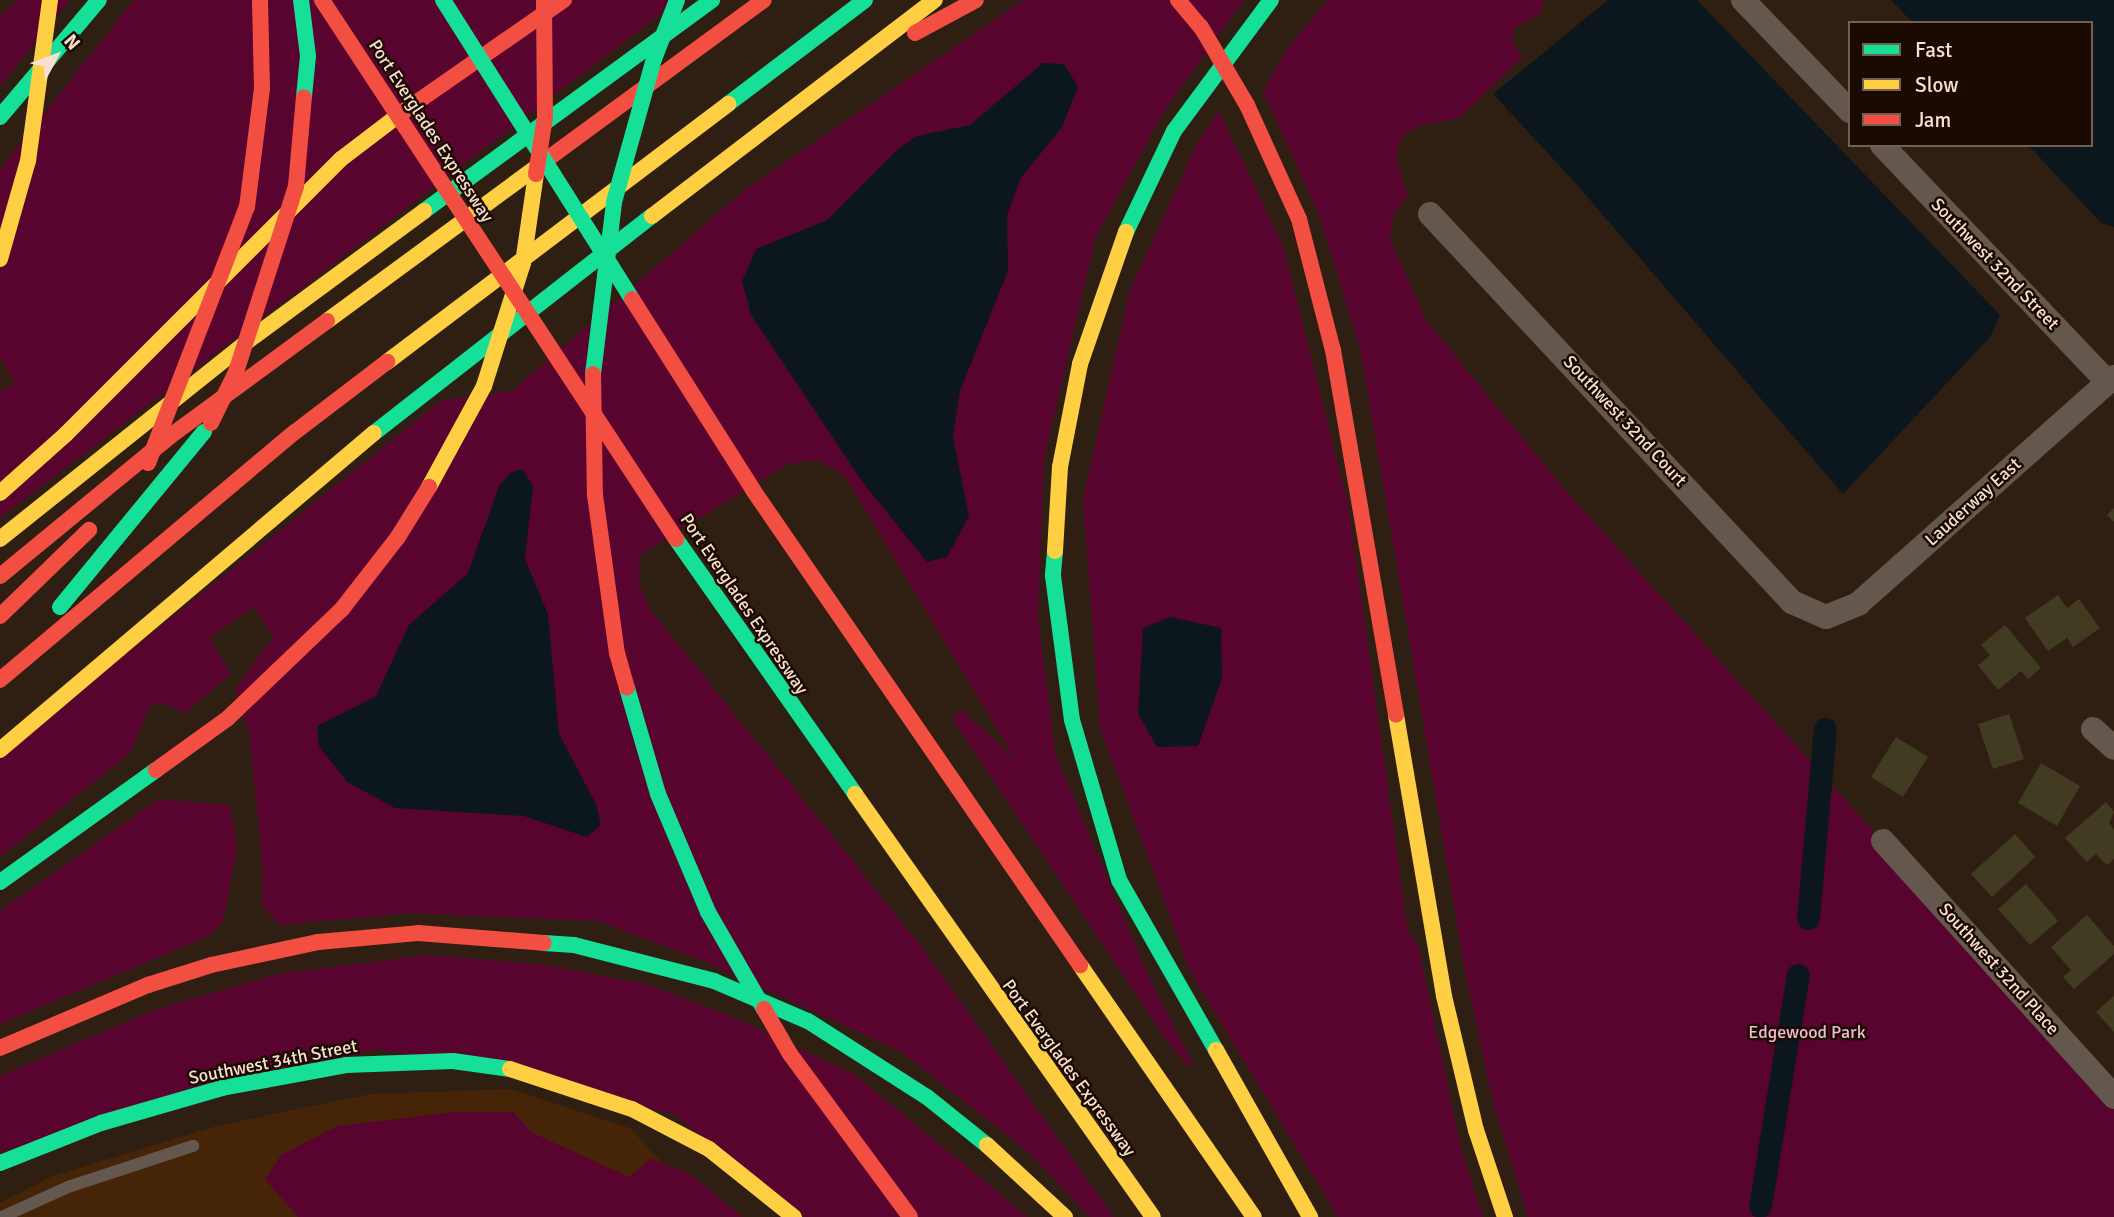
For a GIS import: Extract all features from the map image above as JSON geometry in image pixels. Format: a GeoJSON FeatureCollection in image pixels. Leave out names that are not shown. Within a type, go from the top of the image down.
{"type":"FeatureCollection","features":[{"type":"Feature","properties":{"kind":"main road"},"geometry":{"type":"LineString","coordinates":[[0,259],[28,162],[50,0]]}},
{"type":"Feature","properties":{"kind":"main road"},"geometry":{"type":"LineString","coordinates":[[0,117],[99,0]]}},
{"type":"Feature","properties":{"kind":"main road"},"geometry":{"type":"LineString","coordinates":[[0,617],[105,514],[148,463],[247,207],[262,89],[260,0]]}},
{"type":"Feature","properties":{"kind":"main road"},"geometry":{"type":"LineString","coordinates":[[0,659],[62,606],[212,423],[236,372],[296,186],[308,57],[301,0]]}},
{"type":"Feature","properties":{"kind":"main road","name":"Port Everglades Expressway"},"geometry":{"type":"LineString","coordinates":[[321,0],[676,539],[1153,1217]]}},
{"type":"Feature","properties":{"kind":"main road"},"geometry":{"type":"LineString","coordinates":[[443,0],[753,490],[1254,1217]]}},
{"type":"Feature","properties":{"kind":"main road"},"geometry":{"type":"LineString","coordinates":[[0,882],[237,710],[342,609],[398,537],[457,440],[484,386],[523,263],[545,117],[544,0]]}},
{"type":"Feature","properties":{"kind":"main road"},"geometry":{"type":"LineString","coordinates":[[0,493],[66,434],[341,159],[450,75],[564,0]]}},
{"type":"Feature","properties":{"kind":"main road"},"geometry":{"type":"LineString","coordinates":[[677,0],[636,117],[614,202],[594,344],[591,425],[595,495],[617,653],[658,794],[708,912],[790,1054],[911,1217]]}},
{"type":"Feature","properties":{"kind":"main road"},"geometry":{"type":"LineString","coordinates":[[0,539],[256,335],[712,0]]}},
{"type":"Feature","properties":{"kind":"main road"},"geometry":{"type":"LineString","coordinates":[[0,576],[180,429],[764,0]]}},
{"type":"Feature","properties":{"kind":"main road"},"geometry":{"type":"LineString","coordinates":[[0,680],[295,432],[865,0]]}},
{"type":"Feature","properties":{"kind":"main road"},"geometry":{"type":"LineString","coordinates":[[0,750],[415,397],[935,0]]}},
{"type":"Feature","properties":{"kind":"main road"},"geometry":{"type":"LineString","coordinates":[[830,79],[976,0]]}},
{"type":"Feature","properties":{"kind":"main road"},"geometry":{"type":"LineString","coordinates":[[1178,0],[1201,27],[1247,105],[1299,219],[1333,350],[1444,996],[1476,1130],[1505,1217]]}},
{"type":"Feature","properties":{"kind":"main road"},"geometry":{"type":"LineString","coordinates":[[1271,0],[1174,131],[1117,251],[1080,364],[1060,467],[1053,576],[1072,720],[1119,880],[1310,1217]]}},
{"type":"Feature","properties":{"kind":"main road"},"geometry":{"type":"LineString","coordinates":[[0,1048],[148,985],[211,965],[305,944],[418,933],[574,944],[714,981],[808,1021],[936,1104],[999,1154],[1065,1217]]}},
{"type":"Feature","properties":{"kind":"main road","name":"Southwest 34th Street"},"geometry":{"type":"LineString","coordinates":[[0,1163],[101,1123],[222,1088],[346,1065],[420,1060],[484,1065],[577,1087],[660,1122],[720,1157],[794,1217]]}},
{"type":"Feature","properties":{"kind":"street"},"geometry":{"type":"LineString","coordinates":[[1743,0],[1848,109]]}},
{"type":"Feature","properties":{"kind":"street","name":"Southwest 32nd Street"},"geometry":{"type":"LineString","coordinates":[[1884,147],[2111,380]]}},
{"type":"Feature","properties":{"kind":"street","name":"Southwest 32nd Court"},"geometry":{"type":"LineString","coordinates":[[1430,214],[1792,603],[1826,617]]}},
{"type":"Feature","properties":{"kind":"street","name":"Lauderway East"},"geometry":{"type":"LineString","coordinates":[[1826,617],[1858,604],[2111,380]]}},
{"type":"Feature","properties":{"kind":"street"},"geometry":{"type":"LineString","coordinates":[[2093,729],[2114,748]]}},
{"type":"Feature","properties":{"kind":"street","name":"Southwest 32nd Place"},"geometry":{"type":"LineString","coordinates":[[1883,841],[2114,1097]]}},
{"type":"Feature","properties":{"kind":"lane"},"geometry":{"type":"LineString","coordinates":[[2,1217],[68,1187],[193,1146]]}},
{"type":"Feature","properties":{"kind":"shaded area"},"geometry":{"type":"Polygon","coordinates":[[[1608,0],[1697,0],[2000,315],[1990,337],[1843,494],[1571,178],[1493,94],[1608,0]]]}},
{"type":"Feature","properties":{"kind":"shaded area"},"geometry":{"type":"Polygon","coordinates":[[[1891,0],[2114,0],[2114,227],[2101,223],[2030,147],[2093,147],[2093,21],[1911,21],[1891,0]]]}},
{"type":"Feature","properties":{"kind":"shaded area"},"geometry":{"type":"Polygon","coordinates":[[[1043,63],[1064,64],[1078,87],[1062,127],[1021,178],[1007,215],[1008,271],[960,391],[953,437],[969,516],[947,557],[927,562],[861,480],[751,315],[742,281],[756,249],[827,220],[898,149],[917,136],[970,125],[1043,63]]]}},
{"type":"Feature","properties":{"kind":"shaded area"},"geometry":{"type":"Polygon","coordinates":[[[522,469],[533,486],[525,559],[548,614],[559,734],[596,804],[601,825],[587,837],[524,816],[395,808],[347,782],[319,746],[317,726],[376,696],[409,625],[468,573],[499,486],[510,473],[522,469]]]}},
{"type":"Feature","properties":{"kind":"shaded area"},"geometry":{"type":"Polygon","coordinates":[[[1170,617],[1221,628],[1222,678],[1198,746],[1157,747],[1138,714],[1143,628],[1170,617]]]}},
{"type":"Feature","properties":{"kind":"shaded area"},"geometry":{"type":"Polygon","coordinates":[[[510,1089],[630,1128],[713,1217],[0,1217],[0,1203],[53,1176],[216,1126],[370,1094],[510,1089]]]}},
{"type":"Feature","properties":{"kind":"green space"},"geometry":{"type":"Polygon","coordinates":[[[18,0],[70,0],[0,86],[0,15],[18,0]]]}},
{"type":"Feature","properties":{"kind":"green space"},"geometry":{"type":"Polygon","coordinates":[[[134,0],[679,0],[0,518],[0,391],[15,384],[0,357],[0,169],[134,0]]]}},
{"type":"Feature","properties":{"kind":"green space"},"geometry":{"type":"Polygon","coordinates":[[[1024,0],[1244,0],[1165,110],[1096,236],[1044,459],[1038,619],[1056,756],[1150,979],[1193,1064],[1189,1067],[1169,1044],[952,718],[961,709],[1015,759],[844,475],[818,460],[788,464],[640,555],[639,583],[650,609],[924,950],[1114,1217],[1090,1217],[1028,1152],[902,1052],[699,959],[598,921],[411,913],[280,925],[262,906],[263,868],[249,732],[235,689],[274,636],[253,607],[209,638],[231,674],[184,714],[169,705],[151,704],[130,753],[0,857],[0,755],[442,400],[512,391],[746,189],[1024,0]]]}},
{"type":"Feature","properties":{"kind":"green space","name":"Edgewood Park"},"geometry":{"type":"Polygon","coordinates":[[[1328,0],[1544,0],[1540,14],[1515,28],[1512,39],[1522,57],[1460,118],[1418,126],[1402,136],[1396,157],[1408,196],[1394,214],[1390,239],[1426,320],[1565,490],[2114,1097],[2114,1217],[1528,1217],[1494,1106],[1466,977],[1360,348],[1319,215],[1263,91],[1289,46],[1328,0]]]}},
{"type":"Feature","properties":{"kind":"green space"},"geometry":{"type":"Polygon","coordinates":[[[1219,111],[1283,246],[1348,504],[1408,931],[1418,945],[1461,1148],[1483,1217],[1338,1217],[1190,971],[1100,728],[1083,499],[1130,290],[1198,142],[1219,111]]]}},
{"type":"Feature","properties":{"kind":"green space"},"geometry":{"type":"Polygon","coordinates":[[[159,799],[230,805],[237,848],[223,922],[209,936],[0,1024],[0,911],[159,799]]]}},
{"type":"Feature","properties":{"kind":"green space"},"geometry":{"type":"Polygon","coordinates":[[[426,955],[540,964],[645,984],[726,1014],[854,1074],[1028,1217],[805,1217],[672,1113],[377,1049],[0,1152],[0,1076],[154,1010],[279,974],[426,955]]]}},
{"type":"Feature","properties":{"kind":"green space"},"geometry":{"type":"Polygon","coordinates":[[[456,1112],[513,1112],[533,1133],[629,1177],[650,1159],[687,1172],[743,1217],[298,1217],[265,1179],[281,1155],[338,1126],[456,1112]]]}},
{"type":"Feature","properties":{"kind":"building"},"geometry":{"type":"Polygon","coordinates":[[[2114,508],[2114,522],[2107,515],[2114,508]]]}},
{"type":"Feature","properties":{"kind":"building"},"geometry":{"type":"Polygon","coordinates":[[[2058,595],[2067,608],[2079,599],[2100,628],[2073,647],[2067,638],[2048,651],[2025,618],[2058,595]]]}},
{"type":"Feature","properties":{"kind":"building"},"geometry":{"type":"Polygon","coordinates":[[[2005,625],[2041,668],[2028,679],[2021,671],[1998,690],[1978,665],[1990,655],[1981,645],[2005,625]]]}},
{"type":"Feature","properties":{"kind":"building"},"geometry":{"type":"Polygon","coordinates":[[[2009,714],[2024,759],[1993,769],[1978,724],[2009,714]]]}},
{"type":"Feature","properties":{"kind":"building"},"geometry":{"type":"Polygon","coordinates":[[[1896,737],[1928,757],[1903,797],[1871,777],[1896,737]]]}},
{"type":"Feature","properties":{"kind":"building"},"geometry":{"type":"Polygon","coordinates":[[[2041,763],[2080,786],[2057,826],[2018,803],[2041,763]]]}},
{"type":"Feature","properties":{"kind":"building"},"geometry":{"type":"Polygon","coordinates":[[[2106,802],[2114,812],[2109,823],[2114,829],[2114,859],[2107,865],[2096,854],[2087,862],[2065,838],[2106,802]]]}},
{"type":"Feature","properties":{"kind":"building"},"geometry":{"type":"Polygon","coordinates":[[[2015,834],[2035,857],[1992,897],[1971,874],[2015,834]]]}},
{"type":"Feature","properties":{"kind":"building"},"geometry":{"type":"Polygon","coordinates":[[[2026,884],[2058,921],[2030,945],[1998,909],[2026,884]]]}},
{"type":"Feature","properties":{"kind":"building"},"geometry":{"type":"Polygon","coordinates":[[[2087,915],[2114,946],[2114,954],[2074,989],[2063,977],[2071,970],[2051,947],[2087,915]]]}},
{"type":"Feature","properties":{"kind":"building"},"geometry":{"type":"Polygon","coordinates":[[[2114,996],[2114,1032],[2096,1012],[2114,996]]]}},
{"type":"Feature","properties":{"kind":"waterway"},"geometry":{"type":"LineString","coordinates":[[1808,918],[1825,729]]}},
{"type":"Feature","properties":{"kind":"waterway"},"geometry":{"type":"LineString","coordinates":[[1760,1206],[1798,975]]}},
{"type":"Feature","properties":{"kind":"traffic: fast"},"geometry":{"type":"LineString","coordinates":[[0,117],[99,0]]}},
{"type":"Feature","properties":{"kind":"traffic: fast"},"geometry":{"type":"LineString","coordinates":[[301,0],[308,56],[304,97]]}},
{"type":"Feature","properties":{"kind":"traffic: fast"},"geometry":{"type":"LineString","coordinates":[[443,0],[632,299]]}},
{"type":"Feature","properties":{"kind":"traffic: fast"},"geometry":{"type":"LineString","coordinates":[[593,374],[614,202],[654,59],[677,0]]}},
{"type":"Feature","properties":{"kind":"traffic: fast"},"geometry":{"type":"LineString","coordinates":[[424,211],[712,0]]}},
{"type":"Feature","properties":{"kind":"traffic: fast"},"geometry":{"type":"LineString","coordinates":[[728,104],[865,0]]}},
{"type":"Feature","properties":{"kind":"traffic: fast"},"geometry":{"type":"LineString","coordinates":[[1126,232],[1174,131],[1271,0]]}},
{"type":"Feature","properties":{"kind":"traffic: fast"},"geometry":{"type":"LineString","coordinates":[[374,433],[652,216]]}},
{"type":"Feature","properties":{"kind":"traffic: fast"},"geometry":{"type":"LineString","coordinates":[[60,607],[204,432]]}},
{"type":"Feature","properties":{"kind":"traffic: fast"},"geometry":{"type":"LineString","coordinates":[[676,539],[855,794]]}},
{"type":"Feature","properties":{"kind":"traffic: fast"},"geometry":{"type":"LineString","coordinates":[[1055,551],[1053,576],[1072,720],[1119,880],[1216,1050]]}},
{"type":"Feature","properties":{"kind":"traffic: fast"},"geometry":{"type":"LineString","coordinates":[[627,688],[658,794],[708,912],[764,1009]]}},
{"type":"Feature","properties":{"kind":"traffic: fast"},"geometry":{"type":"LineString","coordinates":[[0,882],[156,770]]}},
{"type":"Feature","properties":{"kind":"traffic: fast"},"geometry":{"type":"LineString","coordinates":[[544,943],[574,945],[714,981],[808,1021],[927,1097],[987,1145]]}},
{"type":"Feature","properties":{"kind":"traffic: fast"},"geometry":{"type":"LineString","coordinates":[[0,1163],[101,1123],[222,1088],[346,1065],[453,1061],[510,1069]]}},
{"type":"Feature","properties":{"kind":"traffic: slow"},"geometry":{"type":"LineString","coordinates":[[0,259],[28,161],[50,0]]}},
{"type":"Feature","properties":{"kind":"traffic: slow"},"geometry":{"type":"LineString","coordinates":[[652,216],[935,0]]}},
{"type":"Feature","properties":{"kind":"traffic: slow"},"geometry":{"type":"LineString","coordinates":[[387,362],[728,104]]}},
{"type":"Feature","properties":{"kind":"traffic: slow"},"geometry":{"type":"LineString","coordinates":[[0,493],[66,434],[341,159],[404,111]]}},
{"type":"Feature","properties":{"kind":"traffic: slow"},"geometry":{"type":"LineString","coordinates":[[327,321],[542,163]]}},
{"type":"Feature","properties":{"kind":"traffic: slow"},"geometry":{"type":"LineString","coordinates":[[429,487],[484,386],[523,263],[536,174]]}},
{"type":"Feature","properties":{"kind":"traffic: slow"},"geometry":{"type":"LineString","coordinates":[[0,539],[256,335],[424,211]]}},
{"type":"Feature","properties":{"kind":"traffic: slow"},"geometry":{"type":"LineString","coordinates":[[1055,551],[1060,467],[1080,364],[1126,232]]}},
{"type":"Feature","properties":{"kind":"traffic: slow"},"geometry":{"type":"LineString","coordinates":[[0,750],[374,433]]}},
{"type":"Feature","properties":{"kind":"traffic: slow"},"geometry":{"type":"LineString","coordinates":[[1396,715],[1444,996],[1476,1130],[1505,1217]]}},
{"type":"Feature","properties":{"kind":"traffic: slow"},"geometry":{"type":"LineString","coordinates":[[855,794],[1153,1217]]}},
{"type":"Feature","properties":{"kind":"traffic: slow"},"geometry":{"type":"LineString","coordinates":[[1080,965],[1254,1217]]}},
{"type":"Feature","properties":{"kind":"traffic: slow"},"geometry":{"type":"LineString","coordinates":[[1216,1050],[1310,1217]]}},
{"type":"Feature","properties":{"kind":"traffic: slow"},"geometry":{"type":"LineString","coordinates":[[510,1069],[632,1109],[709,1149],[794,1217]]}},
{"type":"Feature","properties":{"kind":"traffic: slow"},"geometry":{"type":"LineString","coordinates":[[987,1145],[1065,1217]]}},
{"type":"Feature","properties":{"kind":"traffic: jam"},"geometry":{"type":"LineString","coordinates":[[148,463],[247,207],[262,89],[260,0]]}},
{"type":"Feature","properties":{"kind":"traffic: jam"},"geometry":{"type":"LineString","coordinates":[[322,0],[676,539]]}},
{"type":"Feature","properties":{"kind":"traffic: jam"},"geometry":{"type":"LineString","coordinates":[[536,174],[545,117],[544,0]]}},
{"type":"Feature","properties":{"kind":"traffic: jam"},"geometry":{"type":"LineString","coordinates":[[404,111],[564,0]]}},
{"type":"Feature","properties":{"kind":"traffic: jam"},"geometry":{"type":"LineString","coordinates":[[542,163],[764,0]]}},
{"type":"Feature","properties":{"kind":"traffic: jam"},"geometry":{"type":"LineString","coordinates":[[915,33],[976,0]]}},
{"type":"Feature","properties":{"kind":"traffic: jam"},"geometry":{"type":"LineString","coordinates":[[1178,0],[1201,27],[1247,105],[1299,219]]}},
{"type":"Feature","properties":{"kind":"traffic: jam"},"geometry":{"type":"LineString","coordinates":[[211,423],[236,372],[296,186],[304,97]]}},
{"type":"Feature","properties":{"kind":"traffic: jam"},"geometry":{"type":"LineString","coordinates":[[1299,219],[1333,350],[1396,715]]}},
{"type":"Feature","properties":{"kind":"traffic: jam"},"geometry":{"type":"LineString","coordinates":[[632,299],[753,490]]}},
{"type":"Feature","properties":{"kind":"traffic: jam"},"geometry":{"type":"LineString","coordinates":[[0,576],[169,437],[327,321]]}},
{"type":"Feature","properties":{"kind":"traffic: jam"},"geometry":{"type":"LineString","coordinates":[[0,680],[295,432],[387,362]]}},
{"type":"Feature","properties":{"kind":"traffic: jam"},"geometry":{"type":"LineString","coordinates":[[593,374],[595,495],[617,653],[627,688]]}},
{"type":"Feature","properties":{"kind":"traffic: jam"},"geometry":{"type":"LineString","coordinates":[[156,770],[228,718],[342,609],[398,537],[429,487]]}},
{"type":"Feature","properties":{"kind":"traffic: jam"},"geometry":{"type":"LineString","coordinates":[[753,490],[1080,965]]}},
{"type":"Feature","properties":{"kind":"traffic: jam"},"geometry":{"type":"LineString","coordinates":[[0,616],[89,530]]}},
{"type":"Feature","properties":{"kind":"traffic: jam"},"geometry":{"type":"LineString","coordinates":[[0,1048],[148,985],[211,965],[318,942],[418,933],[544,943]]}},
{"type":"Feature","properties":{"kind":"traffic: jam"},"geometry":{"type":"LineString","coordinates":[[764,1009],[790,1054],[910,1217]]}}]}
